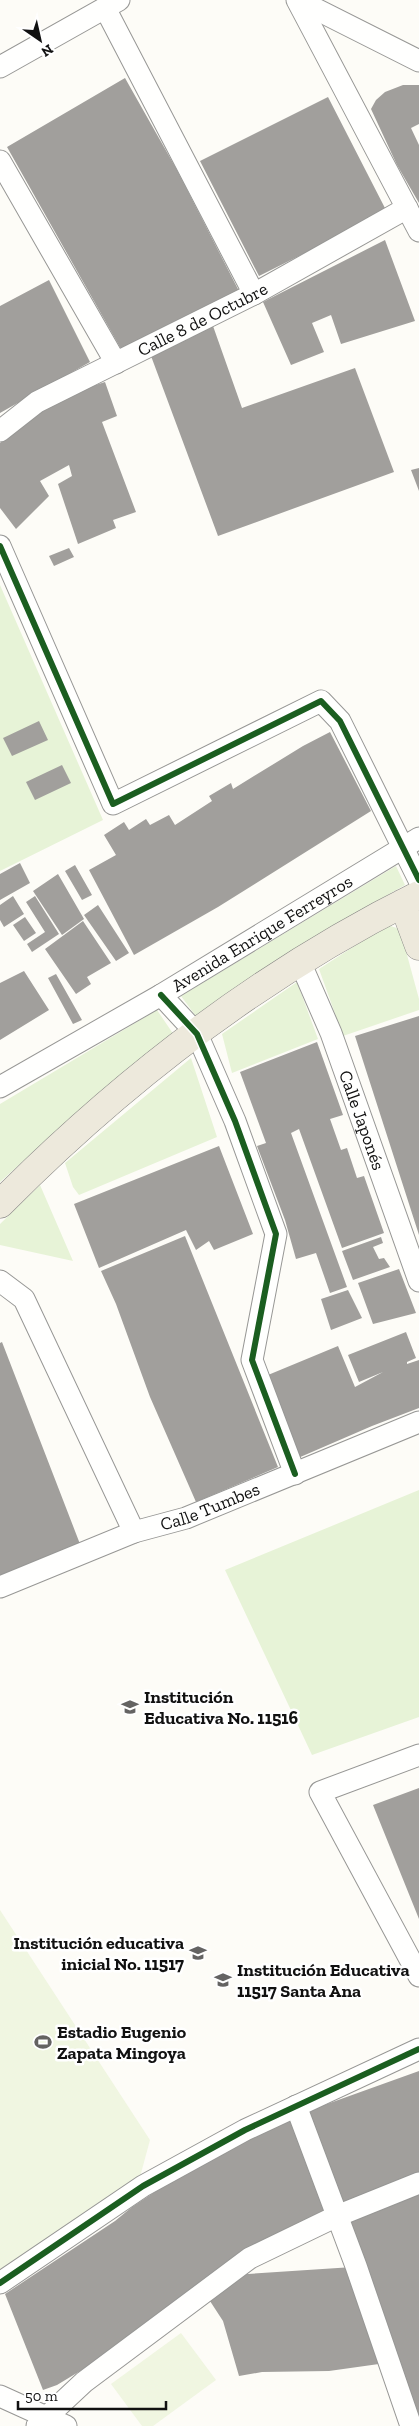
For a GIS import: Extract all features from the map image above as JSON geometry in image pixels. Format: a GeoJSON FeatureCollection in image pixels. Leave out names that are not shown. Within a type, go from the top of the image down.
{"type":"FeatureCollection","features":[{"type":"Feature","properties":{"kind":"main road"},"geometry":{"type":"LineString","coordinates":[[0,1204],[41,1162],[129,1085],[197,1034],[300,962],[411,899],[419,946]]}},
{"type":"Feature","properties":{"kind":"street"},"geometry":{"type":"LineString","coordinates":[[298,0],[419,61]]}},
{"type":"Feature","properties":{"kind":"street"},"geometry":{"type":"LineString","coordinates":[[298,0],[419,231]]}},
{"type":"Feature","properties":{"kind":"street"},"geometry":{"type":"LineString","coordinates":[[0,67],[112,4],[254,294]]}},
{"type":"Feature","properties":{"kind":"street"},"geometry":{"type":"LineString","coordinates":[[0,161],[116,363]]}},
{"type":"Feature","properties":{"kind":"street","name":"Calle 8 de Octubre"},"geometry":{"type":"LineString","coordinates":[[0,431],[37,402],[254,294],[407,208]]}},
{"type":"Feature","properties":{"kind":"street"},"geometry":{"type":"LineString","coordinates":[[0,546],[113,804],[320,701],[340,721],[411,844],[419,880]]}},
{"type":"Feature","properties":{"kind":"street","name":"Avenida Enrique Ferreyros"},"geometry":{"type":"LineString","coordinates":[[0,1087],[161,995],[411,844]]}},
{"type":"Feature","properties":{"kind":"street","name":"Calle Japonés"},"geometry":{"type":"LineString","coordinates":[[300,962],[331,1033],[419,1281]]}},
{"type":"Feature","properties":{"kind":"street"},"geometry":{"type":"LineString","coordinates":[[161,995],[197,1034],[235,1121],[276,1234],[252,1360],[295,1474]]}},
{"type":"Feature","properties":{"kind":"street"},"geometry":{"type":"LineString","coordinates":[[0,1281],[24,1299],[134,1532]]}},
{"type":"Feature","properties":{"kind":"street","name":"Calle Tumbes"},"geometry":{"type":"LineString","coordinates":[[0,1587],[134,1532],[186,1518],[419,1422]]}},
{"type":"Feature","properties":{"kind":"street"},"geometry":{"type":"LineString","coordinates":[[419,1754],[320,1792],[419,1976]]}},
{"type":"Feature","properties":{"kind":"street"},"geometry":{"type":"LineString","coordinates":[[0,2283],[143,2186],[245,2130],[419,2049]]}},
{"type":"Feature","properties":{"kind":"street"},"geometry":{"type":"LineString","coordinates":[[296,2106],[337,2216],[410,2426]]}},
{"type":"Feature","properties":{"kind":"street"},"geometry":{"type":"LineString","coordinates":[[41,2422],[84,2382],[250,2258],[337,2216],[419,2184]]}},
{"type":"Feature","properties":{"kind":"street"},"geometry":{"type":"LineString","coordinates":[[0,2396],[41,2422],[66,2426]]}},
{"type":"Feature","properties":{"kind":"green space"},"geometry":{"type":"Polygon","coordinates":[[[0,585],[103,820],[0,871],[0,585]]]}},
{"type":"Feature","properties":{"kind":"green space"},"geometry":{"type":"Polygon","coordinates":[[[396,866],[405,885],[323,932],[198,1019],[181,996],[396,866]]]}},
{"type":"Feature","properties":{"kind":"green space"},"geometry":{"type":"Polygon","coordinates":[[[387,925],[400,929],[419,999],[419,1010],[343,1036],[319,969],[387,925]]]}},
{"type":"Feature","properties":{"kind":"green space"},"geometry":{"type":"Polygon","coordinates":[[[297,982],[318,1039],[232,1073],[222,1034],[297,982]]]}},
{"type":"Feature","properties":{"kind":"green space"},"geometry":{"type":"Polygon","coordinates":[[[157,1010],[174,1035],[58,1130],[0,1182],[0,1104],[157,1010]]]}},
{"type":"Feature","properties":{"kind":"green space"},"geometry":{"type":"Polygon","coordinates":[[[191,1058],[217,1137],[79,1195],[73,1187],[65,1163],[191,1058]]]}},
{"type":"Feature","properties":{"kind":"green space"},"geometry":{"type":"Polygon","coordinates":[[[40,1185],[73,1261],[0,1245],[0,1224],[40,1185]]]}},
{"type":"Feature","properties":{"kind":"green space"},"geometry":{"type":"Polygon","coordinates":[[[419,1490],[419,1717],[312,1755],[225,1570],[419,1490]]]}},
{"type":"Feature","properties":{"kind":"green space","name":"Estadio Eugenio Zapata Mingoya"},"geometry":{"type":"Polygon","coordinates":[[[0,1910],[150,2140],[140,2177],[0,2271],[0,1910]]]}},
{"type":"Feature","properties":{"kind":"green space"},"geometry":{"type":"Polygon","coordinates":[[[181,2333],[216,2380],[153,2426],[142,2426],[111,2384],[181,2333]]]}},
{"type":"Feature","properties":{"kind":"building"},"geometry":{"type":"Polygon","coordinates":[[[125,78],[177,170],[240,293],[121,349],[7,147],[125,78]]]}},
{"type":"Feature","properties":{"kind":"building"},"geometry":{"type":"Polygon","coordinates":[[[403,85],[419,85],[419,124],[411,128],[419,145],[419,203],[397,165],[371,109],[376,100],[385,92],[403,85]]]}},
{"type":"Feature","properties":{"kind":"building"},"geometry":{"type":"Polygon","coordinates":[[[328,97],[387,212],[259,276],[200,161],[328,97]]]}},
{"type":"Feature","properties":{"kind":"building"},"geometry":{"type":"Polygon","coordinates":[[[385,240],[415,321],[341,344],[331,315],[312,323],[324,352],[291,365],[263,302],[385,240]]]}},
{"type":"Feature","properties":{"kind":"building"},"geometry":{"type":"Polygon","coordinates":[[[49,280],[90,362],[0,413],[0,306],[49,280]]]}},
{"type":"Feature","properties":{"kind":"building"},"geometry":{"type":"Polygon","coordinates":[[[213,326],[242,408],[355,368],[394,472],[218,536],[151,356],[213,326]]]}},
{"type":"Feature","properties":{"kind":"building"},"geometry":{"type":"Polygon","coordinates":[[[105,382],[117,416],[102,422],[136,512],[113,520],[116,528],[78,544],[58,484],[72,476],[69,465],[40,481],[49,496],[16,529],[0,508],[0,443],[64,395],[105,382]]]}},
{"type":"Feature","properties":{"kind":"building"},"geometry":{"type":"Polygon","coordinates":[[[419,468],[419,491],[411,470],[419,468]]]}},
{"type":"Feature","properties":{"kind":"building"},"geometry":{"type":"Polygon","coordinates":[[[69,548],[74,557],[54,566],[49,556],[69,548]]]}},
{"type":"Feature","properties":{"kind":"building"},"geometry":{"type":"Polygon","coordinates":[[[39,721],[48,740],[12,756],[3,738],[39,721]]]}},
{"type":"Feature","properties":{"kind":"building"},"geometry":{"type":"Polygon","coordinates":[[[330,732],[371,811],[218,907],[134,955],[89,870],[116,855],[104,835],[124,822],[129,830],[146,819],[150,825],[169,815],[175,825],[212,801],[209,796],[231,783],[233,789],[303,746],[330,732]]]}},
{"type":"Feature","properties":{"kind":"building"},"geometry":{"type":"Polygon","coordinates":[[[62,765],[71,783],[35,800],[26,782],[62,765]]]}},
{"type":"Feature","properties":{"kind":"building"},"geometry":{"type":"Polygon","coordinates":[[[20,863],[30,883],[0,900],[0,874],[20,863]]]}},
{"type":"Feature","properties":{"kind":"building"},"geometry":{"type":"Polygon","coordinates":[[[75,865],[92,895],[82,900],[65,871],[75,865]]]}},
{"type":"Feature","properties":{"kind":"building"},"geometry":{"type":"Polygon","coordinates":[[[58,874],[84,919],[62,935],[33,891],[58,874]]]}},
{"type":"Feature","properties":{"kind":"building"},"geometry":{"type":"Polygon","coordinates":[[[13,896],[24,914],[4,927],[0,920],[0,905],[13,896]]]}},
{"type":"Feature","properties":{"kind":"building"},"geometry":{"type":"Polygon","coordinates":[[[35,896],[59,934],[32,952],[27,944],[45,932],[26,902],[35,896]]]}},
{"type":"Feature","properties":{"kind":"building"},"geometry":{"type":"Polygon","coordinates":[[[98,905],[129,953],[116,961],[84,915],[98,905]]]}},
{"type":"Feature","properties":{"kind":"building"},"geometry":{"type":"Polygon","coordinates":[[[25,917],[36,933],[24,941],[13,925],[25,917]]]}},
{"type":"Feature","properties":{"kind":"building"},"geometry":{"type":"Polygon","coordinates":[[[83,921],[111,963],[87,977],[91,984],[76,994],[45,949],[83,921]]]}},
{"type":"Feature","properties":{"kind":"building"},"geometry":{"type":"Polygon","coordinates":[[[24,971],[49,1010],[0,1040],[0,983],[24,971]]]}},
{"type":"Feature","properties":{"kind":"building"},"geometry":{"type":"Polygon","coordinates":[[[56,974],[82,1020],[73,1024],[48,978],[56,974]]]}},
{"type":"Feature","properties":{"kind":"building"},"geometry":{"type":"Polygon","coordinates":[[[419,1016],[419,1235],[355,1036],[419,1016]]]}},
{"type":"Feature","properties":{"kind":"building"},"geometry":{"type":"Polygon","coordinates":[[[317,1042],[343,1115],[330,1119],[341,1150],[347,1148],[357,1178],[364,1176],[384,1233],[342,1248],[299,1129],[291,1133],[347,1287],[330,1293],[316,1253],[296,1259],[285,1220],[257,1146],[266,1143],[240,1072],[317,1042]]]}},
{"type":"Feature","properties":{"kind":"building"},"geometry":{"type":"Polygon","coordinates":[[[219,1146],[253,1234],[214,1250],[209,1241],[196,1250],[186,1230],[99,1268],[74,1204],[219,1146]]]}},
{"type":"Feature","properties":{"kind":"building"},"geometry":{"type":"Polygon","coordinates":[[[185,1236],[278,1467],[196,1502],[150,1397],[116,1304],[101,1271],[185,1236]]]}},
{"type":"Feature","properties":{"kind":"building"},"geometry":{"type":"Polygon","coordinates":[[[381,1237],[383,1243],[373,1247],[379,1259],[384,1258],[390,1267],[353,1280],[342,1251],[381,1237]]]}},
{"type":"Feature","properties":{"kind":"building"},"geometry":{"type":"Polygon","coordinates":[[[399,1269],[416,1313],[373,1324],[358,1283],[399,1269]]]}},
{"type":"Feature","properties":{"kind":"building"},"geometry":{"type":"Polygon","coordinates":[[[348,1290],[362,1318],[331,1330],[321,1299],[348,1290]]]}},
{"type":"Feature","properties":{"kind":"building"},"geometry":{"type":"Polygon","coordinates":[[[406,1332],[416,1358],[407,1362],[407,1364],[419,1360],[419,1408],[298,1458],[268,1375],[338,1346],[355,1387],[383,1372],[359,1382],[348,1355],[406,1332]]]}},
{"type":"Feature","properties":{"kind":"building"},"geometry":{"type":"Polygon","coordinates":[[[2,1342],[80,1544],[0,1577],[0,1343],[2,1342]]]}},
{"type":"Feature","properties":{"kind":"building"},"geometry":{"type":"Polygon","coordinates":[[[419,1788],[419,1919],[373,1805],[419,1788]]]}},
{"type":"Feature","properties":{"kind":"building"},"geometry":{"type":"Polygon","coordinates":[[[419,2071],[419,2179],[336,2209],[302,2113],[419,2071]]]}},
{"type":"Feature","properties":{"kind":"building"},"geometry":{"type":"Polygon","coordinates":[[[297,2115],[325,2213],[95,2362],[57,2385],[43,2390],[5,2294],[115,2221],[156,2191],[210,2159],[297,2115]]]}},
{"type":"Feature","properties":{"kind":"building"},"geometry":{"type":"Polygon","coordinates":[[[419,2189],[419,2426],[341,2220],[419,2189]]]}},
{"type":"Feature","properties":{"kind":"building"},"geometry":{"type":"Polygon","coordinates":[[[353,2267],[386,2363],[329,2371],[262,2372],[239,2376],[223,2321],[208,2298],[232,2275],[353,2267]]]}},
{"type":"Feature","properties":{"kind":"cycle path"},"geometry":{"type":"LineString","coordinates":[[0,546],[113,804],[321,701],[340,721],[419,880]]}},
{"type":"Feature","properties":{"kind":"cycle path"},"geometry":{"type":"LineString","coordinates":[[161,995],[197,1034],[235,1121],[276,1234],[252,1360],[295,1474]]}},
{"type":"Feature","properties":{"kind":"cycle path"},"geometry":{"type":"LineString","coordinates":[[0,2283],[143,2186],[245,2130],[419,2049]]}},
{"type":"Feature","properties":{"kind":"place","name":"Institución Educativa No. 11516"},"geometry":{"type":"Point","coordinates":[130,1707]}},
{"type":"Feature","properties":{"kind":"place","name":"Institución educativa inicial No. 11517"},"geometry":{"type":"Point","coordinates":[198,1953]}},
{"type":"Feature","properties":{"kind":"place","name":"Institución Educativa 11517 Santa Ana"},"geometry":{"type":"Point","coordinates":[223,1980]}},
{"type":"Feature","properties":{"kind":"place","name":"Estadio Eugenio Zapata Mingoya"},"geometry":{"type":"Point","coordinates":[43,2042]}}]}
